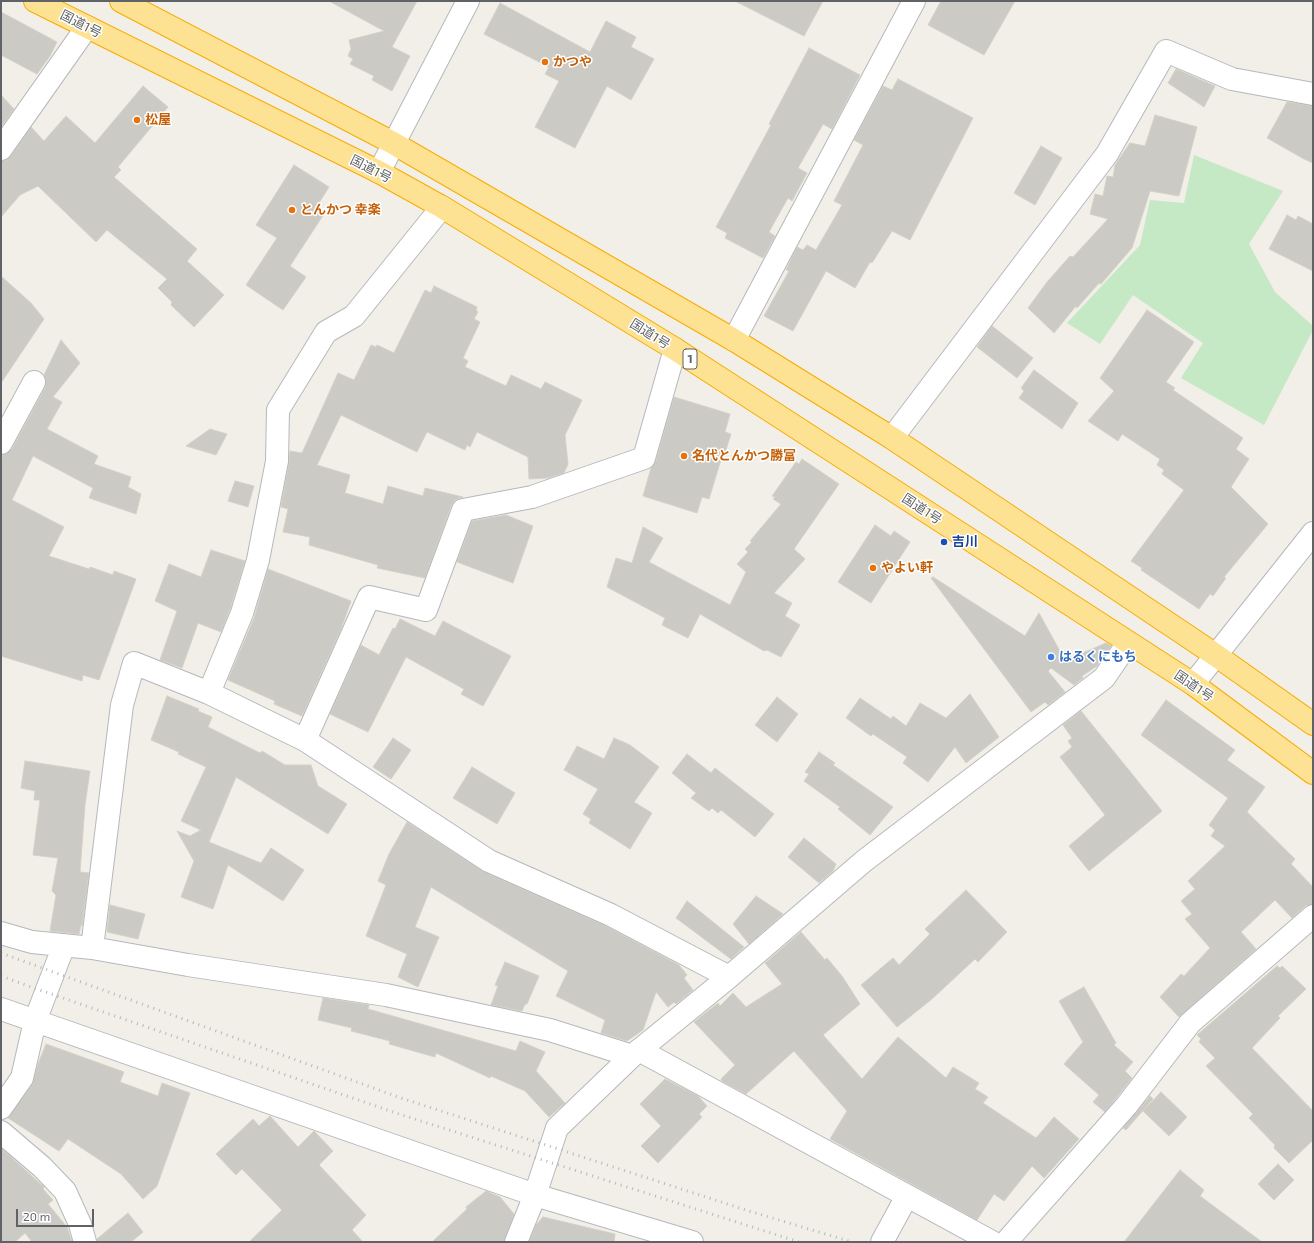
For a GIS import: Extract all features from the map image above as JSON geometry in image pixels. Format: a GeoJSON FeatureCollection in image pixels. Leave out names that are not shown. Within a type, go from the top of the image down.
{"type":"FeatureCollection","features":[{"type":"Feature","properties":{"kind":"highway","name":"国道1号"},"geometry":{"type":"LineString","coordinates":[[35,1],[379,172],[442,206],[675,350],[1193,684],[1313,772]]}},
{"type":"Feature","properties":{"kind":"highway"},"geometry":{"type":"LineString","coordinates":[[122,1],[393,143],[734,340],[892,438],[1217,656],[1313,724]]}},
{"type":"Feature","properties":{"kind":"street"},"geometry":{"type":"LineString","coordinates":[[379,172],[468,1]]}},
{"type":"Feature","properties":{"kind":"street"},"geometry":{"type":"LineString","coordinates":[[734,340],[914,1]]}},
{"type":"Feature","properties":{"kind":"street"},"geometry":{"type":"LineString","coordinates":[[1,149],[87,27]]}},
{"type":"Feature","properties":{"kind":"street"},"geometry":{"type":"LineString","coordinates":[[892,438],[1107,154],[1166,51],[1232,79],[1313,94]]}},
{"type":"Feature","properties":{"kind":"street"},"geometry":{"type":"LineString","coordinates":[[209,693],[242,613],[258,560],[277,461],[278,410],[326,332],[354,316],[442,206]]}},
{"type":"Feature","properties":{"kind":"street"},"geometry":{"type":"LineString","coordinates":[[305,740],[369,597],[426,610],[463,510],[532,497],[644,458],[675,350]]}},
{"type":"Feature","properties":{"kind":"street"},"geometry":{"type":"LineString","coordinates":[[1,443],[34,382]]}},
{"type":"Feature","properties":{"kind":"street"},"geometry":{"type":"LineString","coordinates":[[1193,684],[1217,656],[1313,533]]}},
{"type":"Feature","properties":{"kind":"street"},"geometry":{"type":"LineString","coordinates":[[516,1242],[536,1195],[558,1128],[636,1053],[729,977],[864,861],[1104,678],[1128,643]]}},
{"type":"Feature","properties":{"kind":"street"},"geometry":{"type":"LineString","coordinates":[[92,948],[122,705],[134,664],[209,693],[305,740],[489,862],[611,915],[729,977]]}},
{"type":"Feature","properties":{"kind":"street"},"geometry":{"type":"LineString","coordinates":[[1006,1242],[1127,1105],[1190,1023],[1313,916]]}},
{"type":"Feature","properties":{"kind":"street"},"geometry":{"type":"LineString","coordinates":[[1,933],[32,942],[92,948],[188,966],[386,995],[550,1030],[636,1053],[992,1242]]}},
{"type":"Feature","properties":{"kind":"street"},"geometry":{"type":"LineString","coordinates":[[1,1108],[22,1078],[35,1021],[64,945]]}},
{"type":"Feature","properties":{"kind":"street"},"geometry":{"type":"LineString","coordinates":[[1,1009],[536,1195],[692,1242]]}},
{"type":"Feature","properties":{"kind":"street"},"geometry":{"type":"LineString","coordinates":[[1,1132],[42,1168],[65,1191],[80,1224],[85,1242]]}},
{"type":"Feature","properties":{"kind":"street"},"geometry":{"type":"LineString","coordinates":[[882,1242],[907,1196]]}},
{"type":"Feature","properties":{"kind":"street"},"geometry":{"type":"LineString","coordinates":[[634,1224],[647,1242]]}},
{"type":"Feature","properties":{"kind":"green space"},"geometry":{"type":"Polygon","coordinates":[[[1194,155],[1283,191],[1249,244],[1275,292],[1313,326],[1313,330],[1264,425],[1181,378],[1203,343],[1133,295],[1100,344],[1067,323],[1140,245],[1150,200],[1184,203],[1194,155]]]}},
{"type":"Feature","properties":{"kind":"building"},"geometry":{"type":"Polygon","coordinates":[[[329,1],[417,1],[392,47],[410,56],[392,91],[372,80],[374,76],[350,64],[353,59],[348,56],[351,49],[349,40],[384,31],[329,1]]]}},
{"type":"Feature","properties":{"kind":"building"},"geometry":{"type":"Polygon","coordinates":[[[735,1],[823,1],[804,36],[735,1]]]}},
{"type":"Feature","properties":{"kind":"building"},"geometry":{"type":"Polygon","coordinates":[[[941,1],[1015,1],[984,55],[928,25],[941,1]]]}},
{"type":"Feature","properties":{"kind":"building"},"geometry":{"type":"Polygon","coordinates":[[[500,3],[590,52],[606,21],[636,37],[631,47],[654,59],[631,100],[607,86],[575,148],[535,127],[559,81],[545,74],[549,67],[484,34],[500,3]]]}},
{"type":"Feature","properties":{"kind":"building"},"geometry":{"type":"Polygon","coordinates":[[[1,12],[57,42],[50,56],[37,74],[1,55],[1,12]]]}},
{"type":"Feature","properties":{"kind":"building"},"geometry":{"type":"Polygon","coordinates":[[[809,48],[860,75],[832,129],[823,124],[798,168],[807,173],[792,201],[788,198],[769,232],[775,236],[763,258],[725,238],[727,233],[716,227],[771,125],[769,124],[809,48]]]}},
{"type":"Feature","properties":{"kind":"building"},"geometry":{"type":"Polygon","coordinates":[[[1176,69],[1215,86],[1204,107],[1168,83],[1176,69]]]}},
{"type":"Feature","properties":{"kind":"building"},"geometry":{"type":"Polygon","coordinates":[[[898,79],[973,118],[910,240],[892,231],[872,263],[870,262],[855,288],[826,271],[793,331],[764,316],[789,271],[786,270],[797,247],[803,250],[807,245],[816,250],[842,205],[834,201],[863,145],[854,140],[883,86],[892,90],[898,79]]]}},
{"type":"Feature","properties":{"kind":"building"},"geometry":{"type":"Polygon","coordinates":[[[143,86],[168,107],[118,167],[121,170],[114,177],[197,249],[187,261],[224,295],[194,327],[171,305],[172,302],[158,288],[167,279],[107,230],[96,242],[38,186],[20,195],[1,217],[1,161],[7,160],[11,156],[31,127],[44,141],[66,116],[95,143],[143,86]]]}},
{"type":"Feature","properties":{"kind":"building"},"geometry":{"type":"Polygon","coordinates":[[[1,95],[14,109],[1,127],[1,95]]]}},
{"type":"Feature","properties":{"kind":"building"},"geometry":{"type":"Polygon","coordinates":[[[1287,102],[1313,106],[1313,163],[1267,138],[1287,102]]]}},
{"type":"Feature","properties":{"kind":"building"},"geometry":{"type":"Polygon","coordinates":[[[1155,115],[1197,127],[1179,196],[1150,191],[1132,248],[1101,284],[1099,283],[1077,308],[1076,306],[1054,333],[1028,308],[1047,282],[1070,256],[1073,257],[1108,219],[1090,214],[1095,194],[1103,196],[1107,176],[1113,177],[1115,165],[1130,143],[1145,146],[1155,115]]]}},
{"type":"Feature","properties":{"kind":"building"},"geometry":{"type":"Polygon","coordinates":[[[1041,146],[1062,158],[1035,205],[1014,193],[1041,146]]]}},
{"type":"Feature","properties":{"kind":"building"},"geometry":{"type":"Polygon","coordinates":[[[294,165],[329,187],[315,209],[324,214],[290,266],[306,277],[283,310],[246,285],[277,238],[256,225],[294,165]]]}},
{"type":"Feature","properties":{"kind":"building"},"geometry":{"type":"Polygon","coordinates":[[[1287,215],[1296,220],[1298,216],[1313,224],[1313,271],[1269,249],[1287,215]]]}},
{"type":"Feature","properties":{"kind":"building"},"geometry":{"type":"Polygon","coordinates":[[[1,276],[31,303],[44,319],[1,383],[1,276]]]}},
{"type":"Feature","properties":{"kind":"building"},"geometry":{"type":"Polygon","coordinates":[[[434,286],[477,307],[476,310],[478,312],[474,319],[480,322],[463,358],[468,361],[465,367],[506,386],[511,375],[541,389],[545,382],[582,400],[565,435],[568,464],[564,473],[548,478],[529,479],[528,457],[477,432],[470,447],[467,445],[465,450],[427,432],[417,452],[341,415],[317,465],[350,475],[345,493],[383,504],[388,486],[423,496],[425,488],[463,497],[455,500],[451,506],[425,578],[377,568],[378,565],[309,545],[310,537],[283,532],[288,509],[281,507],[290,451],[302,453],[338,373],[354,380],[371,345],[376,347],[377,345],[394,353],[425,290],[431,293],[434,286]]]}},
{"type":"Feature","properties":{"kind":"building"},"geometry":{"type":"Polygon","coordinates":[[[1147,310],[1194,342],[1166,382],[1175,388],[1173,390],[1243,438],[1236,449],[1249,459],[1231,487],[1268,524],[1224,577],[1226,578],[1213,596],[1210,594],[1199,609],[1141,570],[1142,568],[1131,561],[1184,490],[1162,474],[1164,470],[1157,465],[1160,459],[1122,434],[1118,441],[1088,421],[1114,391],[1100,378],[1147,310]]]}},
{"type":"Feature","properties":{"kind":"building"},"geometry":{"type":"Polygon","coordinates":[[[992,326],[1033,358],[1017,378],[977,347],[992,326]]]}},
{"type":"Feature","properties":{"kind":"building"},"geometry":{"type":"Polygon","coordinates":[[[61,340],[80,363],[53,397],[62,402],[47,429],[98,456],[94,464],[131,477],[128,487],[141,494],[136,514],[89,498],[93,488],[33,456],[12,500],[64,527],[49,556],[89,569],[90,567],[113,575],[114,571],[136,579],[99,680],[83,675],[82,681],[1,656],[1,459],[3,455],[12,449],[45,388],[46,381],[44,375],[61,340]]]}},
{"type":"Feature","properties":{"kind":"building"},"geometry":{"type":"Polygon","coordinates":[[[1034,370],[1078,403],[1062,429],[1019,398],[1024,391],[1021,388],[1034,370]]]}},
{"type":"Feature","properties":{"kind":"building"},"geometry":{"type":"Polygon","coordinates":[[[674,397],[730,414],[725,432],[731,434],[725,453],[723,453],[709,499],[702,497],[697,513],[643,496],[651,468],[656,461],[674,397]]]}},
{"type":"Feature","properties":{"kind":"building"},"geometry":{"type":"Polygon","coordinates":[[[210,429],[227,434],[216,455],[186,446],[210,429]]]}},
{"type":"Feature","properties":{"kind":"building"},"geometry":{"type":"Polygon","coordinates":[[[802,459],[839,484],[794,549],[805,559],[774,593],[792,603],[785,616],[800,625],[781,657],[767,650],[764,651],[700,614],[688,638],[662,625],[665,618],[607,587],[616,558],[632,563],[643,527],[663,538],[649,562],[730,605],[746,572],[737,564],[748,552],[745,549],[752,542],[750,541],[781,504],[773,499],[775,497],[772,496],[796,462],[799,464],[802,459]]]}},
{"type":"Feature","properties":{"kind":"building"},"geometry":{"type":"Polygon","coordinates":[[[235,481],[254,486],[248,507],[228,501],[235,481]]]}},
{"type":"Feature","properties":{"kind":"building"},"geometry":{"type":"Polygon","coordinates":[[[506,515],[533,526],[513,583],[457,562],[472,521],[506,515]]]}},
{"type":"Feature","properties":{"kind":"building"},"geometry":{"type":"Polygon","coordinates":[[[875,525],[891,536],[894,531],[910,542],[871,603],[838,582],[875,525]]]}},
{"type":"Feature","properties":{"kind":"building"},"geometry":{"type":"Polygon","coordinates":[[[211,550],[245,561],[221,632],[198,623],[182,668],[160,660],[177,611],[155,601],[169,564],[201,577],[211,550]]]}},
{"type":"Feature","properties":{"kind":"building"},"geometry":{"type":"Polygon","coordinates":[[[268,569],[351,601],[341,629],[302,716],[274,704],[275,701],[228,680],[254,618],[268,569]]]}},
{"type":"Feature","properties":{"kind":"building"},"geometry":{"type":"Polygon","coordinates":[[[933,577],[1025,636],[1039,613],[1061,653],[1066,651],[1071,658],[1106,643],[1111,646],[1097,666],[1082,676],[1083,678],[1074,685],[1051,668],[1048,671],[1065,692],[1048,705],[1045,702],[1031,712],[931,578],[933,577]]]}},
{"type":"Feature","properties":{"kind":"building"},"geometry":{"type":"Polygon","coordinates":[[[400,619],[435,636],[443,621],[511,656],[483,706],[461,694],[464,689],[406,657],[368,732],[330,714],[361,645],[379,655],[393,628],[395,629],[400,619]]]}},
{"type":"Feature","properties":{"kind":"building"},"geometry":{"type":"Polygon","coordinates":[[[970,694],[999,737],[966,763],[955,747],[928,782],[903,763],[907,757],[873,734],[871,736],[846,718],[860,698],[891,719],[893,716],[906,726],[920,703],[946,718],[970,694]]]}},
{"type":"Feature","properties":{"kind":"building"},"geometry":{"type":"Polygon","coordinates":[[[167,696],[199,709],[198,711],[212,717],[208,727],[260,753],[262,751],[285,765],[311,765],[318,786],[347,804],[328,834],[236,777],[209,842],[261,863],[271,848],[304,870],[283,901],[228,865],[213,909],[181,897],[194,861],[177,831],[190,836],[201,830],[181,821],[206,767],[178,754],[179,752],[151,740],[167,696]]]}},
{"type":"Feature","properties":{"kind":"building"},"geometry":{"type":"Polygon","coordinates":[[[777,697],[798,714],[777,742],[755,725],[777,697]]]}},
{"type":"Feature","properties":{"kind":"building"},"geometry":{"type":"Polygon","coordinates":[[[1166,700],[1235,750],[1227,760],[1265,787],[1247,812],[1295,859],[1291,864],[1313,887],[1313,904],[1305,906],[1292,918],[1275,900],[1241,932],[1256,949],[1179,1017],[1160,997],[1181,974],[1184,976],[1210,948],[1185,919],[1192,914],[1181,901],[1195,889],[1188,881],[1225,846],[1211,836],[1215,830],[1209,825],[1228,798],[1141,735],[1166,700]]]}},
{"type":"Feature","properties":{"kind":"building"},"geometry":{"type":"Polygon","coordinates":[[[1081,711],[1162,811],[1089,871],[1069,846],[1105,815],[1060,757],[1072,747],[1068,741],[1072,738],[1063,725],[1081,711]]]}},
{"type":"Feature","properties":{"kind":"building"},"geometry":{"type":"Polygon","coordinates":[[[393,738],[411,750],[391,779],[373,767],[393,738]]]}},
{"type":"Feature","properties":{"kind":"building"},"geometry":{"type":"Polygon","coordinates":[[[614,738],[630,745],[659,767],[634,802],[652,813],[630,849],[589,823],[591,819],[583,814],[598,789],[564,770],[577,746],[604,759],[614,738]]]}},
{"type":"Feature","properties":{"kind":"building"},"geometry":{"type":"Polygon","coordinates":[[[819,752],[835,763],[833,765],[893,807],[870,835],[838,809],[840,807],[804,781],[809,774],[805,772],[819,752]]]}},
{"type":"Feature","properties":{"kind":"building"},"geometry":{"type":"Polygon","coordinates":[[[687,754],[711,773],[715,768],[774,814],[755,837],[721,810],[718,813],[712,808],[709,811],[691,798],[696,793],[672,773],[687,754]]]}},
{"type":"Feature","properties":{"kind":"building"},"geometry":{"type":"Polygon","coordinates":[[[25,761],[90,771],[85,805],[80,872],[89,873],[82,926],[81,925],[79,934],[50,931],[56,895],[52,891],[58,858],[33,855],[40,800],[34,800],[35,791],[21,788],[25,761]]]}},
{"type":"Feature","properties":{"kind":"building"},"geometry":{"type":"Polygon","coordinates":[[[472,767],[515,793],[497,824],[453,798],[472,767]]]}},
{"type":"Feature","properties":{"kind":"building"},"geometry":{"type":"Polygon","coordinates":[[[407,822],[484,872],[606,926],[679,965],[687,975],[684,978],[693,990],[676,1004],[674,1002],[668,1007],[656,992],[643,1030],[627,1041],[601,1033],[605,1020],[556,996],[568,971],[431,887],[415,927],[439,937],[418,987],[398,977],[407,954],[366,936],[386,885],[378,881],[389,854],[407,822]]]}},
{"type":"Feature","properties":{"kind":"building"},"geometry":{"type":"Polygon","coordinates":[[[804,838],[836,864],[833,871],[819,883],[788,857],[804,838]]]}},
{"type":"Feature","properties":{"kind":"building"},"geometry":{"type":"Polygon","coordinates":[[[966,890],[1007,932],[978,962],[975,959],[932,999],[897,1027],[861,985],[893,958],[899,965],[930,934],[925,929],[966,890]]]}},
{"type":"Feature","properties":{"kind":"building"},"geometry":{"type":"Polygon","coordinates":[[[756,896],[783,914],[749,944],[733,924],[756,896]]]}},
{"type":"Feature","properties":{"kind":"building"},"geometry":{"type":"Polygon","coordinates":[[[687,901],[744,947],[731,959],[676,918],[687,901]]]}},
{"type":"Feature","properties":{"kind":"building"},"geometry":{"type":"Polygon","coordinates":[[[110,905],[145,914],[138,939],[107,932],[110,905]]]}},
{"type":"Feature","properties":{"kind":"building"},"geometry":{"type":"Polygon","coordinates":[[[801,932],[825,960],[827,958],[842,976],[860,1004],[823,1035],[862,1079],[898,1037],[946,1078],[953,1067],[979,1083],[975,1089],[988,1097],[983,1103],[1036,1138],[1054,1117],[1079,1139],[1044,1178],[1032,1166],[1004,1201],[994,1194],[977,1220],[830,1139],[847,1111],[794,1051],[746,1094],[722,1081],[721,1079],[735,1065],[694,1022],[718,1003],[720,1006],[733,993],[746,1007],[782,984],[765,963],[801,932]]]}},
{"type":"Feature","properties":{"kind":"building"},"geometry":{"type":"Polygon","coordinates":[[[505,962],[539,976],[527,1004],[525,1004],[522,1011],[491,1005],[498,986],[495,985],[505,962]]]}},
{"type":"Feature","properties":{"kind":"building"},"geometry":{"type":"Polygon","coordinates":[[[1277,966],[1280,968],[1282,966],[1306,989],[1278,1016],[1280,1018],[1252,1048],[1313,1111],[1313,1140],[1289,1163],[1274,1148],[1275,1145],[1249,1118],[1253,1114],[1206,1066],[1215,1058],[1199,1042],[1201,1039],[1197,1035],[1277,966]]]}},
{"type":"Feature","properties":{"kind":"building"},"geometry":{"type":"Polygon","coordinates":[[[1084,987],[1116,1043],[1114,1045],[1133,1062],[1125,1071],[1132,1078],[1105,1112],[1093,1102],[1099,1095],[1064,1064],[1083,1042],[1059,1001],[1084,987]]]}},
{"type":"Feature","properties":{"kind":"building"},"geometry":{"type":"Polygon","coordinates":[[[323,998],[369,1005],[368,1009],[516,1051],[520,1041],[545,1052],[536,1071],[565,1103],[549,1117],[525,1091],[491,1076],[490,1078],[436,1053],[435,1057],[389,1044],[390,1041],[351,1031],[352,1028],[318,1020],[323,998]]]}},
{"type":"Feature","properties":{"kind":"building"},"geometry":{"type":"Polygon","coordinates":[[[46,1044],[124,1072],[120,1082],[158,1096],[162,1083],[190,1093],[157,1186],[143,1199],[121,1174],[68,1139],[59,1151],[8,1118],[32,1085],[46,1044]]]}},
{"type":"Feature","properties":{"kind":"building"},"geometry":{"type":"Polygon","coordinates":[[[665,1079],[698,1096],[707,1106],[699,1114],[702,1117],[658,1163],[641,1146],[661,1126],[640,1104],[665,1079]]]}},
{"type":"Feature","properties":{"kind":"building"},"geometry":{"type":"Polygon","coordinates":[[[1161,1092],[1187,1117],[1169,1136],[1143,1111],[1161,1092]]]}},
{"type":"Feature","properties":{"kind":"building"},"geometry":{"type":"Polygon","coordinates":[[[1150,1096],[1153,1099],[1126,1130],[1123,1128],[1150,1096]]]}},
{"type":"Feature","properties":{"kind":"building"},"geometry":{"type":"Polygon","coordinates":[[[270,1116],[298,1147],[314,1131],[333,1151],[319,1165],[366,1215],[352,1230],[363,1242],[249,1242],[282,1210],[242,1169],[236,1175],[216,1154],[253,1119],[259,1126],[270,1116]]]}},
{"type":"Feature","properties":{"kind":"building"},"geometry":{"type":"Polygon","coordinates":[[[1,1148],[44,1187],[43,1189],[53,1200],[48,1204],[67,1227],[72,1242],[32,1242],[25,1233],[15,1242],[1,1242],[1,1148]]]}},
{"type":"Feature","properties":{"kind":"building"},"geometry":{"type":"Polygon","coordinates":[[[1278,1164],[1294,1180],[1274,1200],[1258,1184],[1278,1164]]]}},
{"type":"Feature","properties":{"kind":"building"},"geometry":{"type":"Polygon","coordinates":[[[1180,1170],[1204,1190],[1200,1196],[1262,1242],[1124,1242],[1180,1170]]]}},
{"type":"Feature","properties":{"kind":"building"},"geometry":{"type":"Polygon","coordinates":[[[486,1191],[500,1197],[514,1214],[504,1242],[432,1242],[467,1209],[466,1207],[486,1191]]]}},
{"type":"Feature","properties":{"kind":"building"},"geometry":{"type":"Polygon","coordinates":[[[128,1213],[143,1232],[131,1242],[97,1242],[97,1239],[128,1213]]]}},
{"type":"Feature","properties":{"kind":"building"},"geometry":{"type":"Polygon","coordinates":[[[543,1217],[615,1234],[614,1242],[529,1242],[536,1225],[543,1217]]]}},
{"type":"Feature","properties":{"kind":"railway"},"geometry":{"type":"LineString","coordinates":[[1,953],[401,1098],[749,1211],[852,1242]]}},
{"type":"Feature","properties":{"kind":"railway"},"geometry":{"type":"LineString","coordinates":[[1,976],[396,1113],[799,1242]]}},
{"type":"Feature","properties":{"kind":"place","name":"かつや"},"geometry":{"type":"Point","coordinates":[545,62]}},
{"type":"Feature","properties":{"kind":"place","name":"松屋"},"geometry":{"type":"Point","coordinates":[137,120]}},
{"type":"Feature","properties":{"kind":"place","name":"とんかつ 幸楽"},"geometry":{"type":"Point","coordinates":[292,210]}},
{"type":"Feature","properties":{"kind":"place","name":"名代とんかつ勝富"},"geometry":{"type":"Point","coordinates":[684,456]}},
{"type":"Feature","properties":{"kind":"place","name":"吉川"},"geometry":{"type":"Point","coordinates":[944,542]}},
{"type":"Feature","properties":{"kind":"place","name":"やよい軒"},"geometry":{"type":"Point","coordinates":[873,568]}},
{"type":"Feature","properties":{"kind":"place","name":"はるくにもち"},"geometry":{"type":"Point","coordinates":[1051,657]}}]}
